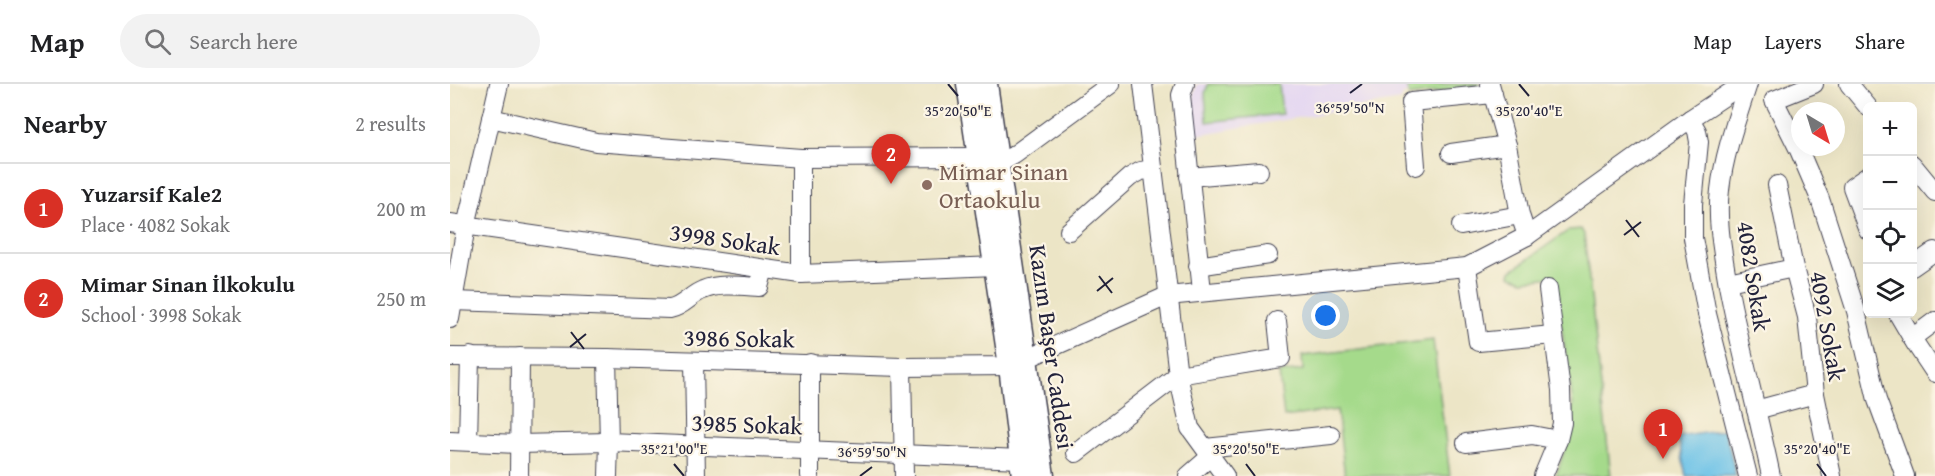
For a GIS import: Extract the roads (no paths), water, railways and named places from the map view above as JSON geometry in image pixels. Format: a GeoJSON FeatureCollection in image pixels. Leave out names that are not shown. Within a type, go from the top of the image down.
{"type":"FeatureCollection","features":[{"type":"Feature","properties":{"kind":"main road","name":"Kazım Başer Caddesi"},"geometry":{"type":"LineString","coordinates":[[968,84],[989,160],[1018,363],[1028,461],[1043,476]]}},
{"type":"Feature","properties":{"kind":"main road","name":"Kazım Başer Caddesi"},"geometry":{"type":"LineString","coordinates":[[986,84],[996,266],[1018,363]]}},
{"type":"Feature","properties":{"kind":"street"},"geometry":{"type":"LineString","coordinates":[[499,84],[491,118],[458,224],[452,310],[670,309],[683,304],[707,288],[759,287],[764,269]]}},
{"type":"Feature","properties":{"kind":"street"},"geometry":{"type":"LineString","coordinates":[[491,118],[596,142],[801,158],[989,160],[1014,155],[1111,84]]}},
{"type":"Feature","properties":{"kind":"street"},"geometry":{"type":"LineString","coordinates":[[1143,84],[1178,375],[1190,428],[1225,476]]}},
{"type":"Feature","properties":{"kind":"street"},"geometry":{"type":"LineString","coordinates":[[1185,84],[1181,95],[1202,291]]}},
{"type":"Feature","properties":{"kind":"street"},"geometry":{"type":"LineString","coordinates":[[1018,363],[1167,296],[1467,267],[1527,236],[1690,119],[1743,84]]}},
{"type":"Feature","properties":{"kind":"street","name":"4082 Sokak"},"geometry":{"type":"LineString","coordinates":[[1748,84],[1730,140],[1719,191],[1720,241],[1738,337],[1771,476]]}},
{"type":"Feature","properties":{"kind":"street"},"geometry":{"type":"LineString","coordinates":[[1814,84],[1774,100],[1820,199],[1856,311],[1877,400],[1905,476]]}},
{"type":"Feature","properties":{"kind":"street"},"geometry":{"type":"LineString","coordinates":[[1849,84],[1864,102]]}},
{"type":"Feature","properties":{"kind":"street"},"geometry":{"type":"LineString","coordinates":[[1416,166],[1411,102],[1492,89],[1507,145],[1520,216],[1527,236]]}},
{"type":"Feature","properties":{"kind":"street"},"geometry":{"type":"LineString","coordinates":[[1690,119],[1699,142],[1693,204],[1693,238],[1707,314],[1748,476]]}},
{"type":"Feature","properties":{"kind":"street"},"geometry":{"type":"LineString","coordinates":[[1451,153],[1507,145]]}},
{"type":"Feature","properties":{"kind":"street"},"geometry":{"type":"LineString","coordinates":[[801,158],[801,274]]}},
{"type":"Feature","properties":{"kind":"street"},"geometry":{"type":"LineString","coordinates":[[1070,231],[1130,177],[1141,171],[1153,169]]}},
{"type":"Feature","properties":{"kind":"street"},"geometry":{"type":"LineString","coordinates":[[1917,170],[1935,192]]}},
{"type":"Feature","properties":{"kind":"street"},"geometry":{"type":"LineString","coordinates":[[1189,177],[1259,171]]}},
{"type":"Feature","properties":{"kind":"street"},"geometry":{"type":"LineString","coordinates":[[1863,179],[1852,187],[1863,217]]}},
{"type":"Feature","properties":{"kind":"street","name":"4092 Sokak"},"geometry":{"type":"LineString","coordinates":[[1777,185],[1794,268],[1807,316],[1815,394],[1833,476]]}},
{"type":"Feature","properties":{"kind":"street"},"geometry":{"type":"LineString","coordinates":[[1461,226],[1520,216]]}},
{"type":"Feature","properties":{"kind":"street","name":"3998 Sokak"},"geometry":{"type":"LineString","coordinates":[[458,224],[801,274],[996,266]]}},
{"type":"Feature","properties":{"kind":"street"},"geometry":{"type":"LineString","coordinates":[[1916,264],[1935,251]]}},
{"type":"Feature","properties":{"kind":"street"},"geometry":{"type":"LineString","coordinates":[[1198,266],[1268,255]]}},
{"type":"Feature","properties":{"kind":"street"},"geometry":{"type":"LineString","coordinates":[[1467,267],[1478,342],[1552,335]]}},
{"type":"Feature","properties":{"kind":"street"},"geometry":{"type":"LineString","coordinates":[[1728,282],[1794,268]]}},
{"type":"Feature","properties":{"kind":"street"},"geometry":{"type":"LineString","coordinates":[[1543,476],[1558,440],[1562,423],[1561,390],[1552,335],[1548,289]]}},
{"type":"Feature","properties":{"kind":"street"},"geometry":{"type":"LineString","coordinates":[[1900,318],[1935,373]]}},
{"type":"Feature","properties":{"kind":"street"},"geometry":{"type":"LineString","coordinates":[[1077,453],[1178,375],[1281,358],[1277,321]]}},
{"type":"Feature","properties":{"kind":"street"},"geometry":{"type":"LineString","coordinates":[[1912,338],[1935,321]]}},
{"type":"Feature","properties":{"kind":"street"},"geometry":{"type":"LineString","coordinates":[[459,441],[470,356]]}},
{"type":"Feature","properties":{"kind":"street","name":"3986 Sokak"},"geometry":{"type":"LineString","coordinates":[[450,357],[607,358],[902,367],[1018,363]]}},
{"type":"Feature","properties":{"kind":"street"},"geometry":{"type":"LineString","coordinates":[[519,476],[520,357]]}},
{"type":"Feature","properties":{"kind":"street"},"geometry":{"type":"LineString","coordinates":[[607,358],[608,476]]}},
{"type":"Feature","properties":{"kind":"street"},"geometry":{"type":"LineString","coordinates":[[693,361],[696,476]]}},
{"type":"Feature","properties":{"kind":"street"},"geometry":{"type":"LineString","coordinates":[[810,363],[810,476]]}},
{"type":"Feature","properties":{"kind":"street"},"geometry":{"type":"LineString","coordinates":[[902,367],[904,476]]}},
{"type":"Feature","properties":{"kind":"street"},"geometry":{"type":"LineString","coordinates":[[1756,410],[1815,394]]}},
{"type":"Feature","properties":{"kind":"street"},"geometry":{"type":"LineString","coordinates":[[1193,474],[1208,452],[1331,435]]}},
{"type":"Feature","properties":{"kind":"street"},"geometry":{"type":"LineString","coordinates":[[1466,443],[1532,435],[1558,440]]}},
{"type":"Feature","properties":{"kind":"street","name":"3985 Sokak"},"geometry":{"type":"LineString","coordinates":[[459,441],[518,444],[609,442],[904,453],[1028,461]]}},
{"type":"Feature","properties":{"kind":"water"},"geometry":{"type":"Polygon","coordinates":[[[1725,430],[1736,476],[1686,476],[1678,437],[1725,430]]]}},
{"type":"Feature","properties":{"kind":"place","name":"Mimar Sinan İlkokulu"},"geometry":{"type":"Point","coordinates":[891,184]}},
{"type":"Feature","properties":{"kind":"place","name":"Mimar Sinan Ortaokulu"},"geometry":{"type":"Point","coordinates":[927,185]}},
{"type":"Feature","properties":{"kind":"place","name":"Yuzarsif Kale2"},"geometry":{"type":"Point","coordinates":[1663,459]}}]}
